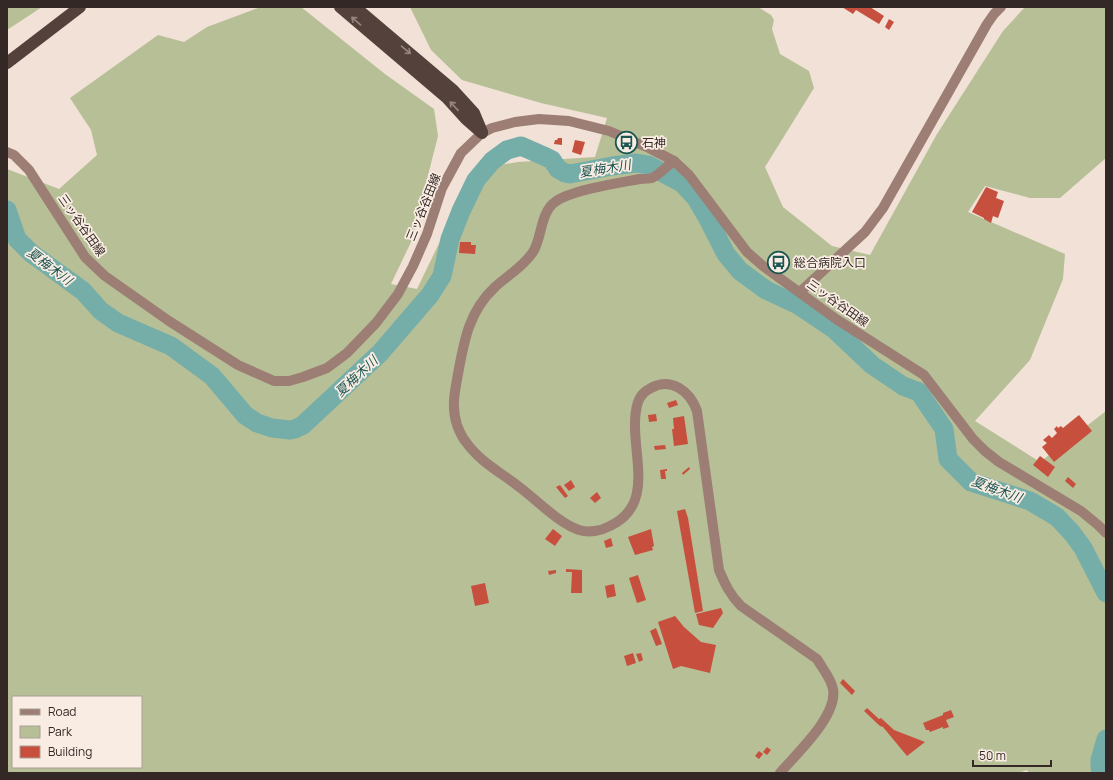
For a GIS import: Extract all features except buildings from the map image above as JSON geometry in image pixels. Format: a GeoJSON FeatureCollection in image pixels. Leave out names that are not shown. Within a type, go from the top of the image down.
{"type":"FeatureCollection","features":[{"type":"Feature","properties":{"kind":"highway"},"geometry":{"type":"LineString","coordinates":[[7,63],[62,22],[79,7]]}},
{"type":"Feature","properties":{"kind":"highway"},"geometry":{"type":"LineString","coordinates":[[340,7],[447,98],[466,119],[482,133]]}},
{"type":"Feature","properties":{"kind":"highway"},"geometry":{"type":"LineString","coordinates":[[355,7],[453,90],[474,113],[482,133]]}},
{"type":"Feature","properties":{"kind":"street"},"geometry":{"type":"LineString","coordinates":[[800,292],[865,232],[884,208],[988,24],[994,14],[1001,7]]}},
{"type":"Feature","properties":{"kind":"street","name":"三ッ谷谷田線"},"geometry":{"type":"LineString","coordinates":[[7,152],[14,155],[29,170],[86,257],[105,276],[169,321],[238,365],[274,381],[289,381],[327,368],[347,353],[376,323],[398,294],[414,266],[427,234],[442,188],[461,153],[482,133],[492,128],[515,122],[539,119],[569,121],[609,131],[649,148],[672,162],[689,175],[747,252],[763,266],[836,319],[924,375],[973,439],[985,451],[999,462],[1081,511],[1106,533]]}},
{"type":"Feature","properties":{"kind":"street"},"geometry":{"type":"LineString","coordinates":[[672,162],[653,177],[570,194],[554,202],[546,214],[534,251],[525,263],[485,296],[474,314],[466,332],[453,407],[457,426],[466,443],[484,461],[564,522],[580,530],[594,531],[608,528],[619,522],[629,511],[638,495],[635,419],[640,397],[646,390],[662,384],[678,386],[689,396],[697,411],[719,570],[725,585],[733,598],[741,606],[817,659],[825,671],[833,689],[832,704],[824,721],[780,773]]}},
{"type":"Feature","properties":{"kind":"green space"},"geometry":{"type":"Polygon","coordinates":[[[7,7],[42,7],[7,30],[7,7]]]}},
{"type":"Feature","properties":{"kind":"green space"},"geometry":{"type":"Polygon","coordinates":[[[261,7],[301,7],[385,74],[434,109],[438,136],[411,242],[391,284],[417,289],[475,169],[518,162],[595,157],[607,118],[541,103],[462,80],[431,50],[410,7],[758,7],[771,15],[774,20],[772,29],[780,54],[809,71],[814,88],[765,167],[783,207],[832,246],[870,255],[937,134],[1003,31],[1025,7],[1106,7],[1106,158],[1060,198],[1030,198],[985,186],[968,212],[1065,254],[1063,279],[1030,360],[975,421],[1040,462],[1106,411],[1106,773],[1029,773],[1027,770],[1018,773],[7,773],[7,169],[59,189],[97,155],[91,130],[70,98],[158,35],[184,42],[207,27],[261,7]]]}},
{"type":"Feature","properties":{"kind":"waterway","name":"夏梅木川"},"geometry":{"type":"LineString","coordinates":[[7,210],[17,239],[31,253],[83,291],[101,311],[118,323],[171,346],[212,376],[245,415],[257,423],[272,428],[290,430],[303,425],[380,353],[430,295],[442,276],[450,239],[461,211],[476,180],[492,161],[507,150],[521,146],[552,160],[558,169],[570,174],[636,163],[648,165],[682,183],[696,198],[726,254],[740,271],[766,290],[798,305],[835,330],[872,365],[903,386],[919,392],[944,429],[948,459],[971,482],[1030,501],[1057,517],[1072,533],[1083,548],[1106,593]]}},
{"type":"Feature","properties":{"kind":"waterway","name":"夏梅木川"},"geometry":{"type":"LineString","coordinates":[[1104,773],[1100,768],[1100,760],[1106,739]]}},
{"type":"Feature","properties":{"kind":"place","name":"石神"},"geometry":{"type":"Point","coordinates":[627,142]}},
{"type":"Feature","properties":{"kind":"place","name":"総合病院入口"},"geometry":{"type":"Point","coordinates":[779,262]}}]}
